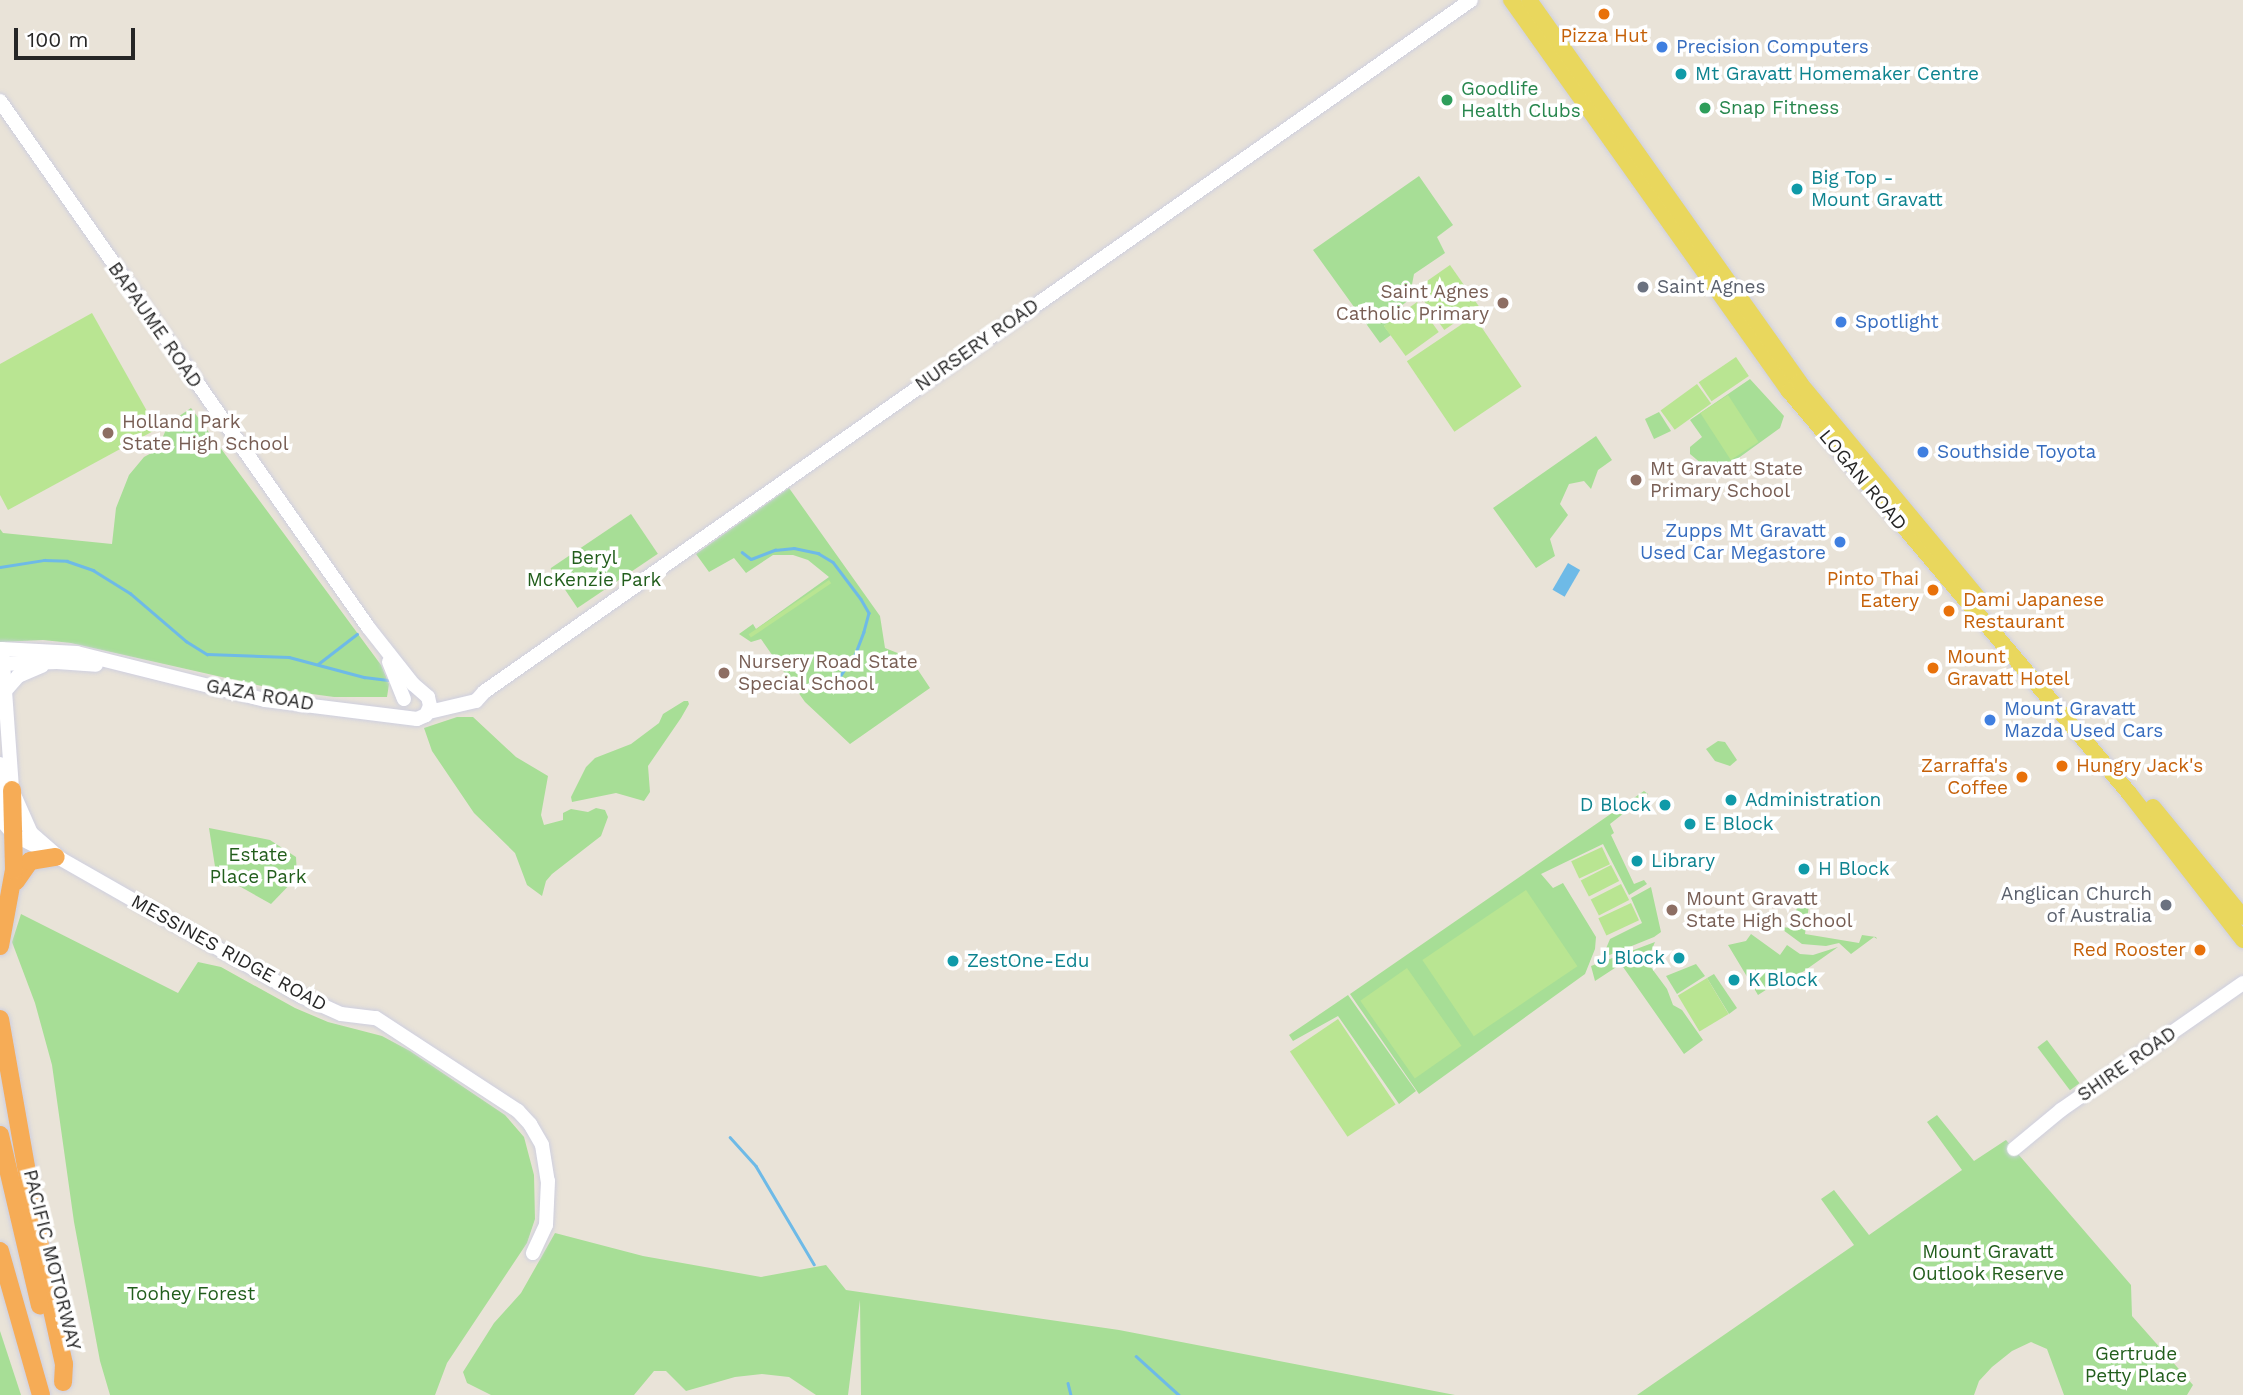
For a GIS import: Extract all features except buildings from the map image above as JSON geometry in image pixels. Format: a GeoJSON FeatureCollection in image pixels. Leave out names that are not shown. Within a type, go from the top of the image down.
{"type":"FeatureCollection","features":[{"type":"Feature","properties":{"kind":"highway"},"geometry":{"type":"LineString","coordinates":[[0,946],[11,890],[14,835],[12,790]]}},
{"type":"Feature","properties":{"kind":"highway"},"geometry":{"type":"LineString","coordinates":[[11,890],[30,861],[59,858]]}},
{"type":"Feature","properties":{"kind":"highway"},"geometry":{"type":"LineString","coordinates":[[0,1019],[32,1189],[46,1284],[64,1364],[65,1389]]}},
{"type":"Feature","properties":{"kind":"highway","name":"PACIFIC MOTORWAY"},"geometry":{"type":"LineString","coordinates":[[0,1135],[30,1268],[65,1389]]}},
{"type":"Feature","properties":{"kind":"highway"},"geometry":{"type":"LineString","coordinates":[[0,1251],[41,1395]]}},
{"type":"Feature","properties":{"kind":"main road","name":"NURSERY ROAD"},"geometry":{"type":"LineString","coordinates":[[426,700],[470,704],[1471,0]]}},
{"type":"Feature","properties":{"kind":"main road","name":"LOGAN ROAD"},"geometry":{"type":"LineString","coordinates":[[1511,0],[1780,380],[1834,439],[2243,917]]}},
{"type":"Feature","properties":{"kind":"main road","name":"LOGAN ROAD"},"geometry":{"type":"LineString","coordinates":[[1529,0],[1786,365],[1834,439],[2129,793],[2243,940]]}},
{"type":"Feature","properties":{"kind":"main road","name":"BAPAUME ROAD"},"geometry":{"type":"LineString","coordinates":[[0,100],[384,651],[426,700]]}},
{"type":"Feature","properties":{"kind":"main road","name":"GAZA ROAD"},"geometry":{"type":"LineString","coordinates":[[1,654],[67,651],[250,697],[408,716]]}},
{"type":"Feature","properties":{"kind":"main road","name":"BAPAUME ROAD"},"geometry":{"type":"LineString","coordinates":[[384,651],[403,700]]}},
{"type":"Feature","properties":{"kind":"main road","name":"GAZA ROAD"},"geometry":{"type":"LineString","coordinates":[[1,654],[150,672]]}},
{"type":"Feature","properties":{"kind":"main road","name":"MESSINES RIDGE ROAD"},"geometry":{"type":"LineString","coordinates":[[1,654],[12,790],[28,828],[59,858]]}},
{"type":"Feature","properties":{"kind":"main road"},"geometry":{"type":"LineString","coordinates":[[6,690],[23,673],[57,662]]}},
{"type":"Feature","properties":{"kind":"main road"},"geometry":{"type":"LineString","coordinates":[[414,691],[426,700],[422,718],[408,716],[403,709],[403,700],[414,691]]}},
{"type":"Feature","properties":{"kind":"main road","name":"GAZA ROAD"},"geometry":{"type":"LineString","coordinates":[[371,711],[403,700]]}},
{"type":"Feature","properties":{"kind":"main road"},"geometry":{"type":"LineString","coordinates":[[0,763],[3,818],[14,835]]}},
{"type":"Feature","properties":{"kind":"main road","name":"MESSINES RIDGE ROAD"},"geometry":{"type":"LineString","coordinates":[[14,835],[300,996],[341,1014],[376,1018],[518,1111],[533,1127],[542,1145],[548,1181],[546,1226],[533,1253]]}},
{"type":"Feature","properties":{"kind":"main road","name":"SHIRE ROAD"},"geometry":{"type":"LineString","coordinates":[[2014,1149],[2061,1111],[2243,983]]}},
{"type":"Feature","properties":{"kind":"green space"},"geometry":{"type":"Polygon","coordinates":[[[1419,176],[1453,225],[1437,237],[1445,253],[1414,274],[1409,300],[1394,311],[1398,316],[1384,326],[1391,335],[1380,343],[1313,250],[1419,176]]]}},
{"type":"Feature","properties":{"kind":"green space"},"geometry":{"type":"Polygon","coordinates":[[[1450,265],[1479,306],[1444,330],[1416,289],[1450,265]]]}},
{"type":"Feature","properties":{"kind":"green space"},"geometry":{"type":"Polygon","coordinates":[[[1417,302],[1439,332],[1406,356],[1384,326],[1417,302]]]}},
{"type":"Feature","properties":{"kind":"green space"},"geometry":{"type":"Polygon","coordinates":[[[92,313],[157,429],[8,510],[0,495],[0,364],[92,313]]]}},
{"type":"Feature","properties":{"kind":"green space"},"geometry":{"type":"Polygon","coordinates":[[[1474,316],[1522,386],[1454,432],[1407,361],[1474,316]]]}},
{"type":"Feature","properties":{"kind":"green space"},"geometry":{"type":"Polygon","coordinates":[[[1736,357],[1749,376],[1712,401],[1699,382],[1736,357]]]}},
{"type":"Feature","properties":{"kind":"green space"},"geometry":{"type":"Polygon","coordinates":[[[1750,379],[1784,416],[1780,428],[1733,462],[1716,470],[1702,464],[1690,454],[1690,447],[1702,437],[1690,420],[1750,379]]]}},
{"type":"Feature","properties":{"kind":"green space"},"geometry":{"type":"Polygon","coordinates":[[[1697,384],[1711,403],[1675,430],[1661,410],[1697,384]]]}},
{"type":"Feature","properties":{"kind":"green space"},"geometry":{"type":"Polygon","coordinates":[[[1728,395],[1758,442],[1731,460],[1700,413],[1728,395]]]}},
{"type":"Feature","properties":{"kind":"green space"},"geometry":{"type":"Polygon","coordinates":[[[191,408],[381,665],[389,684],[387,697],[334,697],[275,689],[71,643],[43,640],[0,642],[0,529],[3,533],[112,544],[116,508],[129,475],[144,457],[157,450],[169,423],[191,408]]]}},
{"type":"Feature","properties":{"kind":"green space"},"geometry":{"type":"Polygon","coordinates":[[[1659,412],[1671,431],[1654,439],[1645,419],[1659,412]]]}},
{"type":"Feature","properties":{"kind":"green space"},"geometry":{"type":"Polygon","coordinates":[[[1596,436],[1612,460],[1598,470],[1591,489],[1584,481],[1569,484],[1560,504],[1568,515],[1550,539],[1555,556],[1536,568],[1493,508],[1596,436]]]}},
{"type":"Feature","properties":{"kind":"green space"},"geometry":{"type":"Polygon","coordinates":[[[789,488],[880,616],[885,648],[910,658],[930,688],[850,744],[805,702],[761,639],[751,642],[739,634],[753,624],[756,629],[829,577],[808,560],[793,555],[773,555],[746,573],[734,558],[709,572],[696,554],[789,488]]]}},
{"type":"Feature","properties":{"kind":"green space","name":"Beryl McKenzie Park"},"geometry":{"type":"Polygon","coordinates":[[[631,514],[658,554],[577,608],[551,568],[631,514]]]}},
{"type":"Feature","properties":{"kind":"green space"},"geometry":{"type":"Polygon","coordinates":[[[829,580],[831,583],[751,638],[749,634],[829,580]]]}},
{"type":"Feature","properties":{"kind":"green space"},"geometry":{"type":"Polygon","coordinates":[[[684,701],[689,704],[648,766],[650,792],[644,801],[616,793],[572,802],[571,797],[586,767],[595,758],[631,744],[659,723],[663,714],[684,701]]]}},
{"type":"Feature","properties":{"kind":"green space"},"geometry":{"type":"Polygon","coordinates":[[[457,717],[473,717],[516,757],[548,776],[541,815],[544,825],[563,820],[563,813],[571,809],[588,812],[596,808],[605,810],[608,817],[601,836],[552,874],[546,881],[542,896],[527,885],[515,853],[474,813],[432,751],[424,728],[457,717]]]}},
{"type":"Feature","properties":{"kind":"green space"},"geometry":{"type":"Polygon","coordinates":[[[1718,741],[1725,742],[1737,760],[1730,766],[1715,761],[1706,749],[1718,741]]]}},
{"type":"Feature","properties":{"kind":"green space"},"geometry":{"type":"Polygon","coordinates":[[[1644,791],[1648,794],[1610,824],[1614,833],[1611,835],[1634,884],[1644,880],[1647,884],[1629,895],[1603,844],[1541,874],[1553,888],[1563,883],[1596,937],[1595,949],[1585,974],[1419,1094],[1350,994],[1644,791]]]}},
{"type":"Feature","properties":{"kind":"green space","name":"Estate Place Park"},"geometry":{"type":"Polygon","coordinates":[[[209,828],[270,840],[296,857],[297,877],[271,904],[216,873],[209,828]]]}},
{"type":"Feature","properties":{"kind":"green space"},"geometry":{"type":"Polygon","coordinates":[[[1602,847],[1610,864],[1579,879],[1571,861],[1602,847]]]}},
{"type":"Feature","properties":{"kind":"green space"},"geometry":{"type":"Polygon","coordinates":[[[1611,865],[1619,881],[1589,896],[1581,880],[1611,865]]]}},
{"type":"Feature","properties":{"kind":"green space"},"geometry":{"type":"Polygon","coordinates":[[[1621,884],[1629,900],[1599,915],[1591,899],[1621,884]]]}},
{"type":"Feature","properties":{"kind":"green space"},"geometry":{"type":"Polygon","coordinates":[[[1651,887],[1661,932],[1602,958],[1610,939],[1642,923],[1631,898],[1651,887]]]}},
{"type":"Feature","properties":{"kind":"green space"},"geometry":{"type":"Polygon","coordinates":[[[1526,890],[1577,966],[1474,1036],[1422,960],[1526,890]]]}},
{"type":"Feature","properties":{"kind":"green space"},"geometry":{"type":"Polygon","coordinates":[[[1798,898],[1810,898],[1805,934],[1859,943],[1862,935],[1876,937],[1877,939],[1874,937],[1851,954],[1839,943],[1826,946],[1802,944],[1779,927],[1794,928],[1798,898]]]}},
{"type":"Feature","properties":{"kind":"green space"},"geometry":{"type":"Polygon","coordinates":[[[1631,903],[1639,920],[1606,935],[1598,918],[1631,903]]]}},
{"type":"Feature","properties":{"kind":"green space","name":"Toohey Forest"},"geometry":{"type":"Polygon","coordinates":[[[21,914],[178,993],[198,962],[221,967],[295,1008],[328,1022],[382,1036],[410,1051],[505,1115],[524,1137],[534,1175],[535,1219],[527,1243],[447,1363],[435,1395],[110,1395],[100,1361],[74,1222],[52,1065],[35,1003],[12,942],[21,914]]]}},
{"type":"Feature","properties":{"kind":"green space"},"geometry":{"type":"Polygon","coordinates":[[[1751,934],[1780,955],[1787,945],[1800,954],[1813,955],[1838,947],[1797,976],[1781,980],[1758,995],[1728,945],[1746,941],[1751,934]]]}},
{"type":"Feature","properties":{"kind":"green space"},"geometry":{"type":"Polygon","coordinates":[[[1655,942],[1649,956],[1650,966],[1667,989],[1673,1005],[1682,1010],[1703,1040],[1684,1054],[1621,964],[1595,981],[1591,966],[1655,942]]]}},
{"type":"Feature","properties":{"kind":"green space"},"geometry":{"type":"Polygon","coordinates":[[[1696,964],[1705,976],[1677,994],[1666,976],[1696,964]]]}},
{"type":"Feature","properties":{"kind":"green space"},"geometry":{"type":"Polygon","coordinates":[[[1407,968],[1461,1046],[1415,1079],[1360,1001],[1407,968]]]}},
{"type":"Feature","properties":{"kind":"green space"},"geometry":{"type":"Polygon","coordinates":[[[1714,974],[1737,1008],[1729,1014],[1707,978],[1714,974]]]}},
{"type":"Feature","properties":{"kind":"green space"},"geometry":{"type":"Polygon","coordinates":[[[1707,978],[1729,1014],[1699,1032],[1678,996],[1707,978]]]}},
{"type":"Feature","properties":{"kind":"green space"},"geometry":{"type":"Polygon","coordinates":[[[1348,995],[1416,1091],[1399,1104],[1338,1016],[1293,1041],[1289,1035],[1348,995]]]}},
{"type":"Feature","properties":{"kind":"green space"},"geometry":{"type":"Polygon","coordinates":[[[1338,1019],[1396,1104],[1348,1137],[1290,1051],[1338,1019]]]}},
{"type":"Feature","properties":{"kind":"green space"},"geometry":{"type":"Polygon","coordinates":[[[2047,1040],[2079,1083],[2070,1090],[2037,1047],[2047,1040]]]}},
{"type":"Feature","properties":{"kind":"green space","name":"Mount Gravatt Outlook Reserve"},"geometry":{"type":"Polygon","coordinates":[[[1937,1115],[1974,1161],[2006,1140],[2131,1285],[2132,1316],[2193,1385],[2187,1395],[2064,1395],[2047,1349],[2031,1342],[2012,1351],[1992,1367],[1979,1381],[1974,1395],[1637,1395],[1854,1245],[1821,1199],[1834,1190],[1869,1235],[1962,1170],[1927,1122],[1937,1115]]]}},
{"type":"Feature","properties":{"kind":"green space"},"geometry":{"type":"Polygon","coordinates":[[[555,1233],[643,1256],[761,1277],[826,1265],[846,1290],[1119,1330],[1455,1395],[861,1395],[860,1300],[848,1395],[816,1395],[789,1377],[762,1374],[735,1377],[686,1391],[666,1371],[654,1371],[634,1395],[491,1395],[467,1383],[463,1372],[494,1323],[521,1293],[555,1233]]]}},
{"type":"Feature","properties":{"kind":"green space"},"geometry":{"type":"Polygon","coordinates":[[[0,1331],[21,1395],[0,1395],[0,1331]]]}},
{"type":"Feature","properties":{"kind":"water"},"geometry":{"type":"Polygon","coordinates":[[[1568,563],[1580,570],[1565,597],[1552,590],[1568,563]]]}},
{"type":"Feature","properties":{"kind":"waterway"},"geometry":{"type":"LineString","coordinates":[[742,552],[751,559],[775,550],[794,548],[818,553],[833,562],[861,599],[869,613],[864,632],[855,655],[831,690]]}},
{"type":"Feature","properties":{"kind":"waterway"},"geometry":{"type":"LineString","coordinates":[[0,567],[44,560],[67,561],[93,570],[130,593],[186,641],[207,654],[289,657],[364,677],[388,680]]}},
{"type":"Feature","properties":{"kind":"waterway"},"geometry":{"type":"LineString","coordinates":[[318,664],[357,634]]}},
{"type":"Feature","properties":{"kind":"waterway"},"geometry":{"type":"LineString","coordinates":[[730,1137],[756,1166],[814,1264]]}},
{"type":"Feature","properties":{"kind":"waterway"},"geometry":{"type":"LineString","coordinates":[[1136,1356],[1179,1395]]}},
{"type":"Feature","properties":{"kind":"waterway"},"geometry":{"type":"LineString","coordinates":[[1068,1383],[1071,1395]]}},
{"type":"Feature","properties":{"kind":"place","name":"Pizza Hut"},"geometry":{"type":"Point","coordinates":[1604,14]}},
{"type":"Feature","properties":{"kind":"place","name":"Precision Computers"},"geometry":{"type":"Point","coordinates":[1662,47]}},
{"type":"Feature","properties":{"kind":"place","name":"Mt Gravatt Homemaker Centre"},"geometry":{"type":"Point","coordinates":[1681,74]}},
{"type":"Feature","properties":{"kind":"place","name":"Goodlife Health Clubs"},"geometry":{"type":"Point","coordinates":[1447,100]}},
{"type":"Feature","properties":{"kind":"place","name":"Snap Fitness"},"geometry":{"type":"Point","coordinates":[1705,108]}},
{"type":"Feature","properties":{"kind":"place","name":"Big Top - Mount Gravatt"},"geometry":{"type":"Point","coordinates":[1797,189]}},
{"type":"Feature","properties":{"kind":"place","name":"Saint Agnes"},"geometry":{"type":"Point","coordinates":[1643,287]}},
{"type":"Feature","properties":{"kind":"place","name":"Saint Agnes Catholic Primary"},"geometry":{"type":"Point","coordinates":[1503,303]}},
{"type":"Feature","properties":{"kind":"place","name":"Spotlight"},"geometry":{"type":"Point","coordinates":[1841,322]}},
{"type":"Feature","properties":{"kind":"place","name":"Holland Park State High School"},"geometry":{"type":"Point","coordinates":[108,433]}},
{"type":"Feature","properties":{"kind":"place","name":"Southside Toyota"},"geometry":{"type":"Point","coordinates":[1923,452]}},
{"type":"Feature","properties":{"kind":"place","name":"Mt Gravatt State Primary School"},"geometry":{"type":"Point","coordinates":[1636,480]}},
{"type":"Feature","properties":{"kind":"place","name":"Zupps Mt Gravatt Used Car Megastore"},"geometry":{"type":"Point","coordinates":[1840,542]}},
{"type":"Feature","properties":{"kind":"place","name":"Pinto Thai Eatery"},"geometry":{"type":"Point","coordinates":[1933,590]}},
{"type":"Feature","properties":{"kind":"place","name":"Dami Japanese Restaurant"},"geometry":{"type":"Point","coordinates":[1949,611]}},
{"type":"Feature","properties":{"kind":"place","name":"Mount Gravatt Hotel"},"geometry":{"type":"Point","coordinates":[1933,668]}},
{"type":"Feature","properties":{"kind":"place","name":"Nursery Road State Special School"},"geometry":{"type":"Point","coordinates":[724,673]}},
{"type":"Feature","properties":{"kind":"place","name":"Mount Gravatt Mazda Used Cars"},"geometry":{"type":"Point","coordinates":[1990,720]}},
{"type":"Feature","properties":{"kind":"place","name":"Hungry Jack's"},"geometry":{"type":"Point","coordinates":[2062,766]}},
{"type":"Feature","properties":{"kind":"place","name":"Zarraffa's Coffee"},"geometry":{"type":"Point","coordinates":[2022,777]}},
{"type":"Feature","properties":{"kind":"place","name":"Administration"},"geometry":{"type":"Point","coordinates":[1731,800]}},
{"type":"Feature","properties":{"kind":"place","name":"D Block"},"geometry":{"type":"Point","coordinates":[1665,805]}},
{"type":"Feature","properties":{"kind":"place","name":"E Block"},"geometry":{"type":"Point","coordinates":[1690,824]}},
{"type":"Feature","properties":{"kind":"place","name":"Library"},"geometry":{"type":"Point","coordinates":[1637,861]}},
{"type":"Feature","properties":{"kind":"place","name":"H Block"},"geometry":{"type":"Point","coordinates":[1804,869]}},
{"type":"Feature","properties":{"kind":"place","name":"Anglican Church of Australia"},"geometry":{"type":"Point","coordinates":[2166,905]}},
{"type":"Feature","properties":{"kind":"place","name":"Mount Gravatt State High School"},"geometry":{"type":"Point","coordinates":[1672,910]}},
{"type":"Feature","properties":{"kind":"place","name":"Red Rooster"},"geometry":{"type":"Point","coordinates":[2200,950]}},
{"type":"Feature","properties":{"kind":"place","name":"J Block"},"geometry":{"type":"Point","coordinates":[1679,958]}},
{"type":"Feature","properties":{"kind":"place","name":"ZestOne-Edu"},"geometry":{"type":"Point","coordinates":[953,961]}},
{"type":"Feature","properties":{"kind":"place","name":"K Block"},"geometry":{"type":"Point","coordinates":[1734,980]}},
{"type":"Feature","properties":{"kind":"park label","name":"Gertrude Petty Place"},"geometry":{"type":"Point","coordinates":[2136,1365]}}]}
